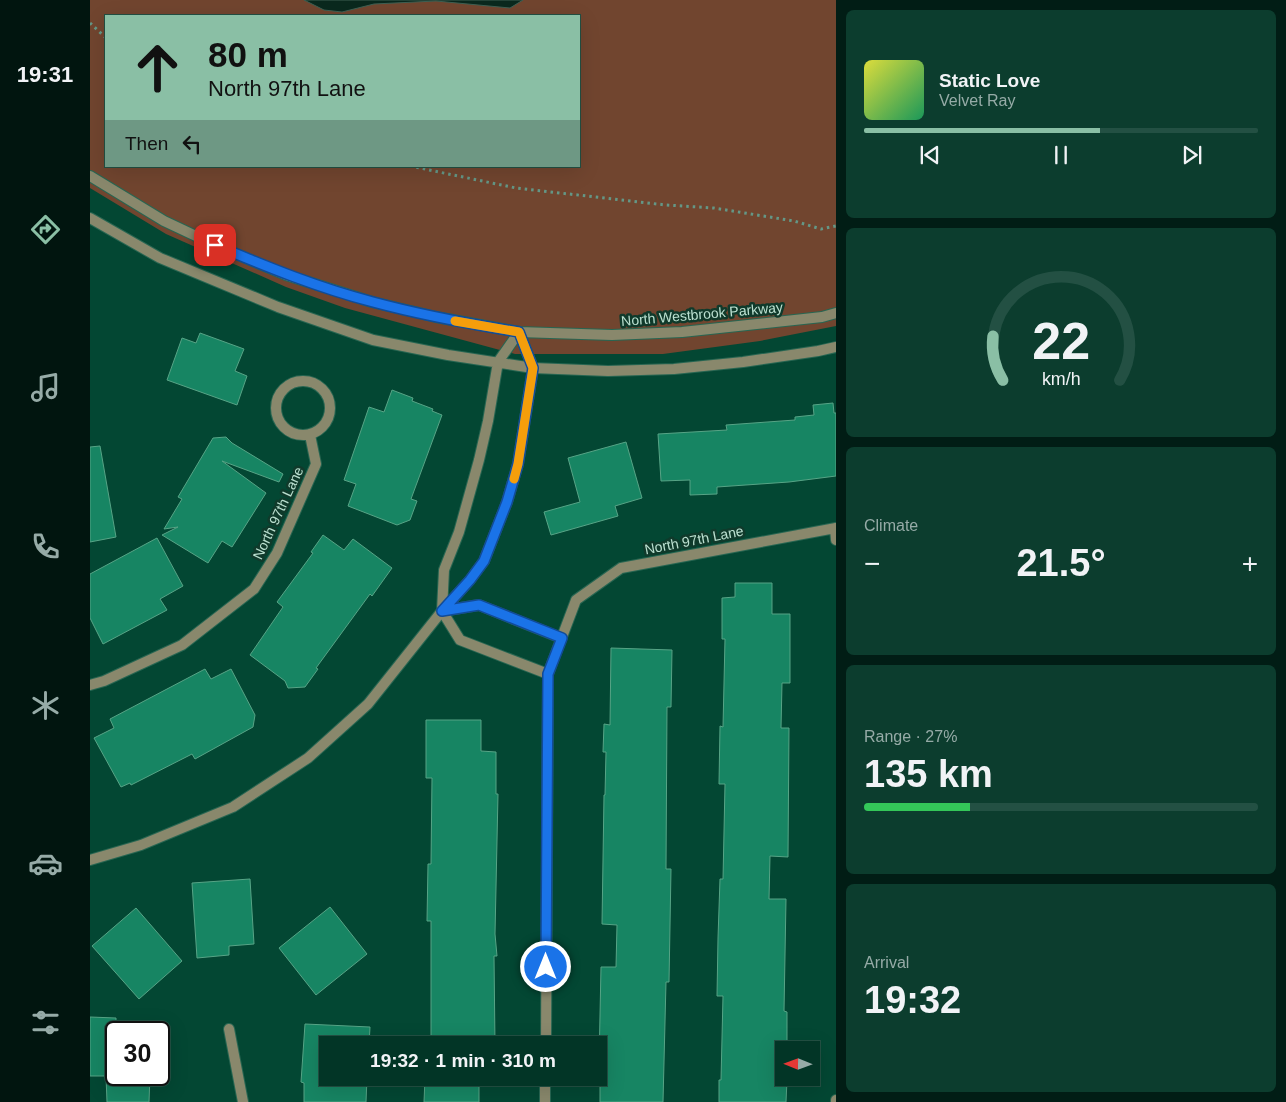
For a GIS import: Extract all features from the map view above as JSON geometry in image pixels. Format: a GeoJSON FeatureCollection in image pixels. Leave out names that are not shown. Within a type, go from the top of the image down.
{"type":"FeatureCollection","features":[{"type":"Feature","properties":{"kind":"street","name":"North Westbrook Parkway"},"geometry":{"type":"LineString","coordinates":[[90,176],[164,221],[286,275],[372,302],[436,318],[519,332],[612,335],[682,332],[822,317],[836,313]]}},
{"type":"Feature","properties":{"kind":"street"},"geometry":{"type":"LineString","coordinates":[[90,218],[160,258],[278,307],[373,340],[448,355],[533,368],[608,371],[674,369],[743,362],[836,347]]}},
{"type":"Feature","properties":{"kind":"street"},"geometry":{"type":"LineString","coordinates":[[519,332],[498,362],[479,460],[459,532],[444,570],[442,611],[460,640],[548,674],[546,1036]]}},
{"type":"Feature","properties":{"kind":"street"},"geometry":{"type":"LineString","coordinates":[[90,860],[141,845],[233,806],[308,758],[368,704],[442,611],[470,580],[484,561],[507,502],[518,464],[533,368],[519,332]]}},
{"type":"Feature","properties":{"kind":"street"},"geometry":{"type":"LineString","coordinates":[[303,380],[317,384],[329,399],[329,418],[319,430],[310,435],[299,435],[289,432],[278,420],[275,404],[278,395],[288,384],[293,382],[303,380]]}},
{"type":"Feature","properties":{"kind":"street","name":"North 97th Lane"},"geometry":{"type":"LineString","coordinates":[[90,685],[104,682],[182,645],[254,589],[277,553],[316,464],[310,435]]}},
{"type":"Feature","properties":{"kind":"street"},"geometry":{"type":"LineString","coordinates":[[835,528],[836,540]]}},
{"type":"Feature","properties":{"kind":"street","name":"North 97th Lane"},"geometry":{"type":"LineString","coordinates":[[548,674],[576,600],[621,568],[835,528]]}},
{"type":"Feature","properties":{"kind":"street"},"geometry":{"type":"LineString","coordinates":[[442,611],[479,605],[562,638]]}},
{"type":"Feature","properties":{"kind":"street"},"geometry":{"type":"LineString","coordinates":[[229,1029],[243,1102]]}},
{"type":"Feature","properties":{"kind":"street"},"geometry":{"type":"LineString","coordinates":[[545,1102],[546,1086]]}},
{"type":"Feature","properties":{"kind":"path"},"geometry":{"type":"LineString","coordinates":[[90,23],[105,37]]}},
{"type":"Feature","properties":{"kind":"path"},"geometry":{"type":"LineString","coordinates":[[415,167],[516,188],[666,205],[714,208],[794,220],[821,228],[836,226]]}},
{"type":"Feature","properties":{"kind":"shaded area"},"geometry":{"type":"Polygon","coordinates":[[[90,0],[836,0],[836,326],[760,341],[663,354],[515,354],[345,308],[286,287],[166,234],[90,188],[90,0]]]}},
{"type":"Feature","properties":{"kind":"shaded area"},"geometry":{"type":"Polygon","coordinates":[[[304,0],[523,0],[510,8],[436,1],[374,4],[342,12],[324,10],[304,0]]]}},
{"type":"Feature","properties":{"kind":"building"},"geometry":{"type":"Polygon","coordinates":[[[200,333],[244,349],[235,371],[247,376],[237,405],[167,380],[182,338],[196,343],[200,333]]]}},
{"type":"Feature","properties":{"kind":"building"},"geometry":{"type":"Polygon","coordinates":[[[392,390],[413,398],[412,401],[433,409],[432,411],[442,415],[411,499],[417,501],[410,520],[397,525],[348,506],[356,484],[344,480],[369,407],[384,412],[392,390]]]}},
{"type":"Feature","properties":{"kind":"building"},"geometry":{"type":"Polygon","coordinates":[[[833,403],[834,413],[836,413],[836,476],[789,482],[717,487],[717,494],[690,495],[690,480],[661,481],[658,434],[727,430],[726,425],[795,420],[795,417],[814,415],[813,405],[833,403]]]}},
{"type":"Feature","properties":{"kind":"building"},"geometry":{"type":"Polygon","coordinates":[[[226,437],[232,443],[283,474],[279,482],[222,461],[266,493],[232,547],[222,541],[208,563],[162,535],[178,527],[164,529],[182,499],[178,497],[213,438],[226,437]]]}},
{"type":"Feature","properties":{"kind":"building"},"geometry":{"type":"Polygon","coordinates":[[[626,442],[642,498],[615,506],[618,516],[551,535],[544,512],[580,502],[568,458],[626,442]]]}},
{"type":"Feature","properties":{"kind":"building"},"geometry":{"type":"Polygon","coordinates":[[[100,446],[116,537],[90,542],[90,447],[100,446]]]}},
{"type":"Feature","properties":{"kind":"building"},"geometry":{"type":"Polygon","coordinates":[[[323,535],[344,550],[353,539],[392,568],[372,596],[370,594],[316,668],[318,669],[305,687],[288,688],[285,681],[250,655],[283,607],[277,602],[313,553],[311,552],[323,535]]]}},
{"type":"Feature","properties":{"kind":"building"},"geometry":{"type":"Polygon","coordinates":[[[157,538],[183,586],[160,599],[167,610],[103,644],[90,618],[90,574],[157,538]]]}},
{"type":"Feature","properties":{"kind":"building"},"geometry":{"type":"Polygon","coordinates":[[[735,583],[772,583],[772,614],[790,614],[790,683],[782,683],[781,728],[789,728],[788,857],[770,856],[769,899],[786,899],[784,1011],[787,1012],[787,1041],[775,1041],[775,1086],[787,1086],[786,1102],[719,1102],[723,996],[717,996],[718,938],[720,879],[723,879],[725,784],[719,784],[720,726],[723,727],[725,639],[722,639],[722,598],[735,597],[735,583]]]}},
{"type":"Feature","properties":{"kind":"building"},"geometry":{"type":"Polygon","coordinates":[[[611,648],[672,650],[671,707],[667,707],[666,869],[671,869],[669,982],[666,982],[663,1102],[600,1102],[600,1086],[607,1086],[607,1036],[600,1036],[601,967],[616,967],[617,925],[602,924],[606,752],[603,752],[604,724],[610,725],[611,648]]]}},
{"type":"Feature","properties":{"kind":"building"},"geometry":{"type":"Polygon","coordinates":[[[205,669],[211,679],[231,669],[255,715],[253,727],[195,759],[192,754],[131,785],[130,783],[121,787],[94,738],[114,728],[110,719],[205,669]]]}},
{"type":"Feature","properties":{"kind":"building"},"geometry":{"type":"Polygon","coordinates":[[[426,720],[481,720],[481,751],[496,752],[496,794],[498,794],[495,934],[497,956],[494,956],[495,1036],[431,1036],[431,921],[427,921],[428,864],[431,864],[432,778],[426,778],[426,720]]]}},
{"type":"Feature","properties":{"kind":"building"},"geometry":{"type":"Polygon","coordinates":[[[250,879],[254,944],[229,946],[229,955],[197,958],[192,883],[250,879]]]}},
{"type":"Feature","properties":{"kind":"building"},"geometry":{"type":"Polygon","coordinates":[[[330,907],[367,954],[316,995],[279,948],[330,907]]]}},
{"type":"Feature","properties":{"kind":"building"},"geometry":{"type":"Polygon","coordinates":[[[136,908],[182,961],[139,999],[92,946],[136,908]]]}},
{"type":"Feature","properties":{"kind":"building"},"geometry":{"type":"Polygon","coordinates":[[[90,1017],[116,1018],[116,1021],[105,1021],[105,1076],[90,1076],[90,1017]]]}},
{"type":"Feature","properties":{"kind":"building"},"geometry":{"type":"Polygon","coordinates":[[[305,1024],[370,1027],[370,1036],[319,1036],[319,1086],[367,1086],[366,1102],[304,1102],[304,1083],[301,1082],[305,1024]]]}},
{"type":"Feature","properties":{"kind":"building"},"geometry":{"type":"Polygon","coordinates":[[[106,1086],[150,1086],[149,1102],[107,1102],[106,1086]]]}},
{"type":"Feature","properties":{"kind":"building"},"geometry":{"type":"Polygon","coordinates":[[[425,1086],[479,1086],[479,1102],[424,1102],[425,1086]]]}},
{"type":"Feature","properties":{"kind":"slow traffic"},"geometry":{"type":"LineString","coordinates":[[455,321],[519,332],[533,368],[514,479]]}},
{"type":"Feature","properties":{"kind":"route"},"geometry":{"type":"LineString","coordinates":[[215,245],[286,275],[372,302],[436,318],[519,332],[533,368],[518,464],[507,502],[484,561],[470,580],[442,611],[479,605],[562,638],[548,674],[546,967]]}}]}
